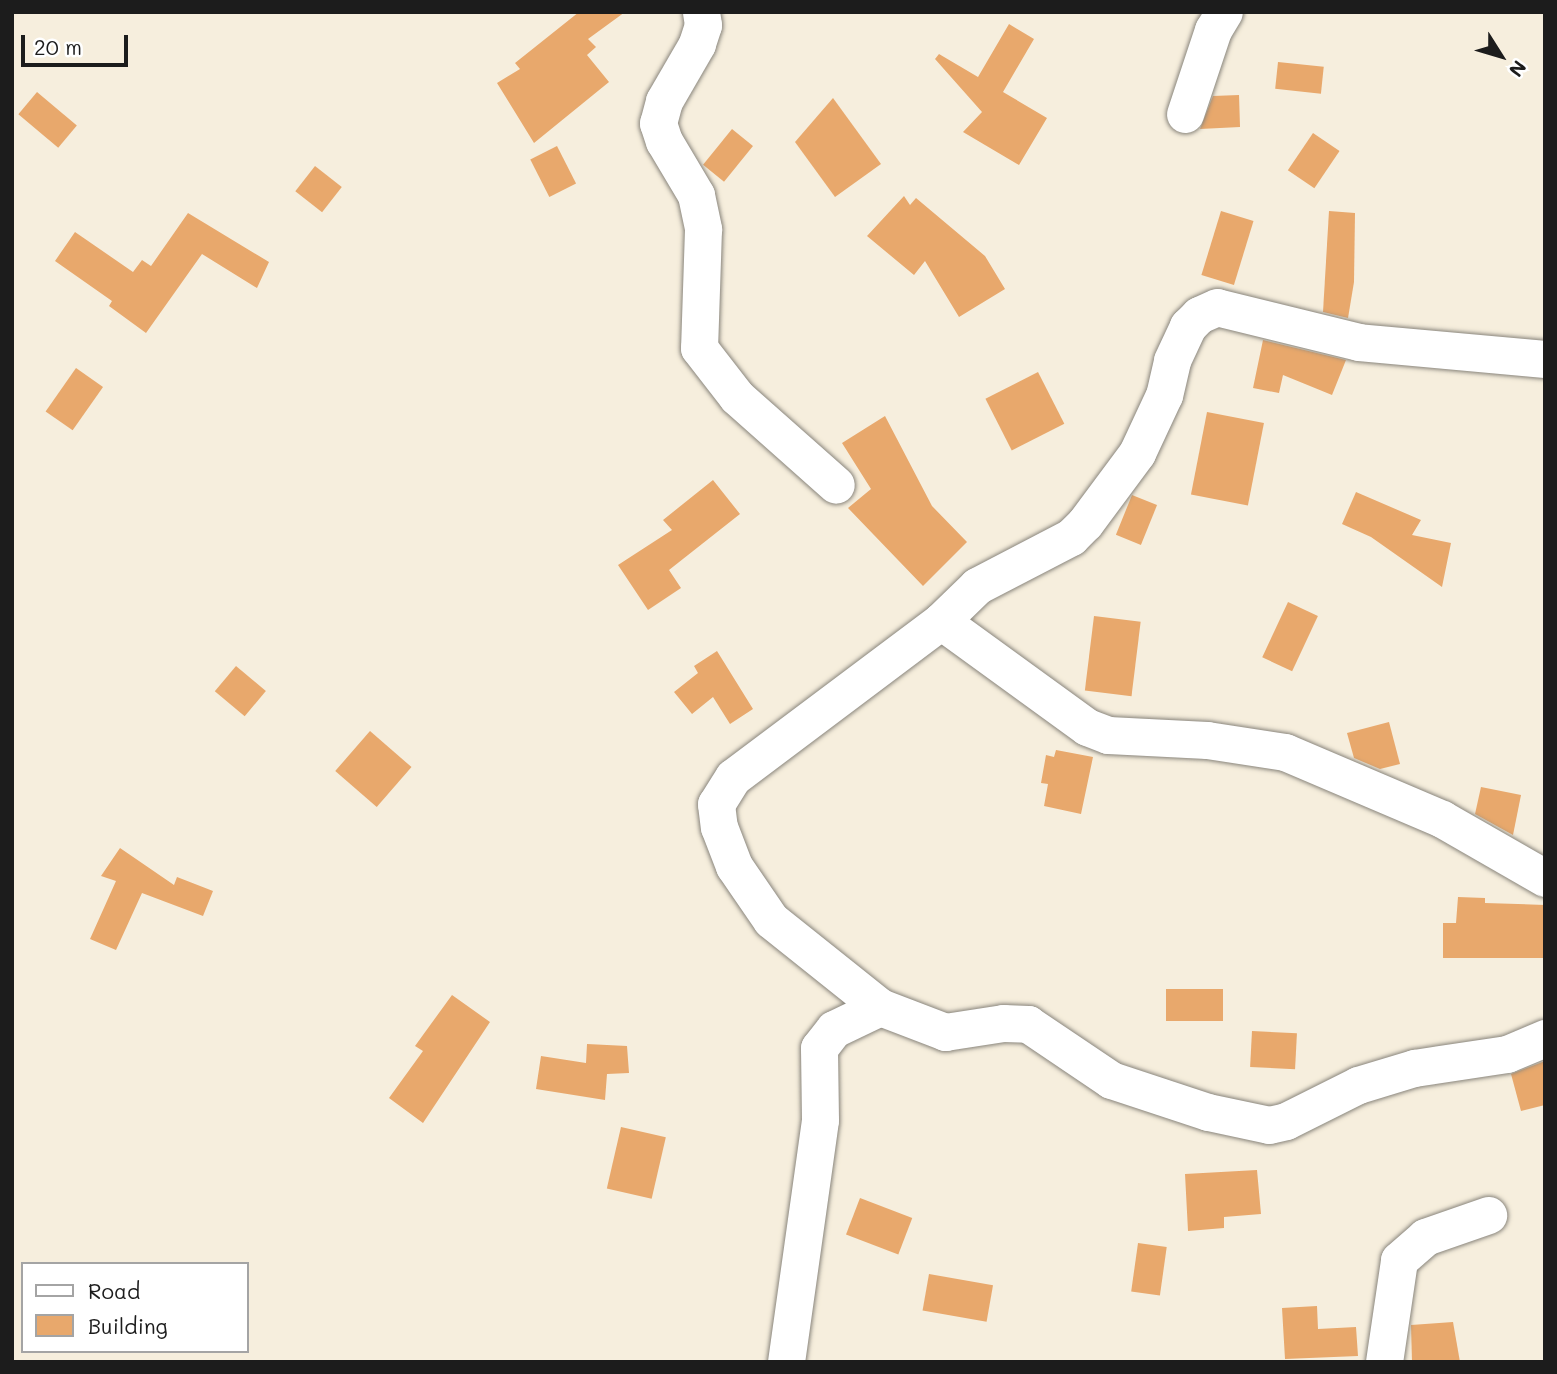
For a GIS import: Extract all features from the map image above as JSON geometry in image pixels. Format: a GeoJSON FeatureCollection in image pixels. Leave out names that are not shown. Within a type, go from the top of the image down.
{"type":"FeatureCollection","features":[{"type":"Feature","properties":{"kind":"street"},"geometry":{"type":"LineString","coordinates":[[701,12],[703,26],[697,44],[664,102],[658,123],[698,206],[703,229],[699,348],[737,397],[836,485]]}},
{"type":"Feature","properties":{"kind":"street"},"geometry":{"type":"LineString","coordinates":[[1185,114],[1213,30],[1224,12]]}},
{"type":"Feature","properties":{"kind":"street"},"geometry":{"type":"LineString","coordinates":[[1545,359],[1359,342],[1217,307],[1208,311],[1188,326],[1154,418],[1104,501],[1071,537],[977,586],[941,621],[733,777],[716,804],[719,827],[734,866],[771,920],[880,1007],[944,1032],[1003,1023],[1028,1024],[1111,1080],[1208,1112],[1269,1125],[1286,1121],[1358,1085],[1414,1068],[1507,1054],[1545,1038]]}},
{"type":"Feature","properties":{"kind":"street"},"geometry":{"type":"LineString","coordinates":[[941,621],[1087,727],[1108,735],[1207,740],[1285,752],[1442,819],[1545,878]]}},
{"type":"Feature","properties":{"kind":"street"},"geometry":{"type":"LineString","coordinates":[[786,1362],[820,1120],[819,1048],[834,1029],[880,1007]]}},
{"type":"Feature","properties":{"kind":"street"},"geometry":{"type":"LineString","coordinates":[[1384,1362],[1399,1260],[1425,1237],[1488,1215]]}},
{"type":"Feature","properties":{"kind":"building"},"geometry":{"type":"Polygon","coordinates":[[[579,12],[625,12],[588,39],[596,47],[587,55],[609,82],[534,143],[497,83],[520,69],[515,63],[579,12]]]}},
{"type":"Feature","properties":{"kind":"building"},"geometry":{"type":"Polygon","coordinates":[[[1009,24],[1034,39],[1003,92],[1047,118],[1019,165],[963,132],[982,112],[935,59],[939,54],[978,77],[1009,24]]]}},
{"type":"Feature","properties":{"kind":"building"},"geometry":{"type":"Polygon","coordinates":[[[1278,62],[1324,67],[1321,94],[1275,89],[1278,62]]]}},
{"type":"Feature","properties":{"kind":"building"},"geometry":{"type":"Polygon","coordinates":[[[37,92],[77,125],[58,148],[18,114],[37,92]]]}},
{"type":"Feature","properties":{"kind":"building"},"geometry":{"type":"Polygon","coordinates":[[[1239,95],[1240,127],[1200,129],[1213,96],[1239,95]]]}},
{"type":"Feature","properties":{"kind":"building"},"geometry":{"type":"Polygon","coordinates":[[[833,98],[881,164],[835,197],[795,142],[833,98]]]}},
{"type":"Feature","properties":{"kind":"building"},"geometry":{"type":"Polygon","coordinates":[[[732,129],[753,146],[724,182],[703,165],[732,129]]]}},
{"type":"Feature","properties":{"kind":"building"},"geometry":{"type":"Polygon","coordinates":[[[1313,133],[1340,151],[1314,188],[1288,170],[1313,133]]]}},
{"type":"Feature","properties":{"kind":"building"},"geometry":{"type":"Polygon","coordinates":[[[557,146],[576,183],[549,197],[530,160],[557,146]]]}},
{"type":"Feature","properties":{"kind":"building"},"geometry":{"type":"Polygon","coordinates":[[[315,166],[342,187],[322,212],[295,191],[315,166]]]}},
{"type":"Feature","properties":{"kind":"building"},"geometry":{"type":"Polygon","coordinates":[[[904,196],[910,205],[916,198],[985,256],[1005,289],[959,317],[925,261],[914,275],[867,236],[904,196]]]}},
{"type":"Feature","properties":{"kind":"building"},"geometry":{"type":"Polygon","coordinates":[[[1221,211],[1254,221],[1234,285],[1201,275],[1221,211]]]}},
{"type":"Feature","properties":{"kind":"building"},"geometry":{"type":"Polygon","coordinates":[[[1329,211],[1355,213],[1354,282],[1348,318],[1323,312],[1329,211]]]}},
{"type":"Feature","properties":{"kind":"building"},"geometry":{"type":"Polygon","coordinates":[[[188,213],[269,262],[257,288],[202,254],[146,333],[109,306],[112,301],[55,261],[75,232],[133,272],[142,260],[151,266],[188,213]]]}},
{"type":"Feature","properties":{"kind":"building"},"geometry":{"type":"Polygon","coordinates":[[[1263,340],[1346,360],[1332,395],[1283,375],[1279,393],[1253,388],[1263,340]]]}},
{"type":"Feature","properties":{"kind":"building"},"geometry":{"type":"Polygon","coordinates":[[[76,368],[103,387],[73,430],[46,411],[76,368]]]}},
{"type":"Feature","properties":{"kind":"building"},"geometry":{"type":"Polygon","coordinates":[[[1038,372],[1064,424],[1012,450],[985,399],[1038,372]]]}},
{"type":"Feature","properties":{"kind":"building"},"geometry":{"type":"Polygon","coordinates":[[[1207,412],[1264,423],[1248,506],[1191,494],[1207,412]]]}},
{"type":"Feature","properties":{"kind":"building"},"geometry":{"type":"Polygon","coordinates":[[[885,416],[932,506],[967,542],[923,586],[848,508],[871,489],[842,443],[885,416]]]}},
{"type":"Feature","properties":{"kind":"building"},"geometry":{"type":"Polygon","coordinates":[[[713,480],[740,514],[669,570],[681,588],[648,610],[618,565],[672,530],[663,520],[713,480]]]}},
{"type":"Feature","properties":{"kind":"building"},"geometry":{"type":"Polygon","coordinates":[[[1356,492],[1421,520],[1412,535],[1451,543],[1442,587],[1371,537],[1342,524],[1356,492]]]}},
{"type":"Feature","properties":{"kind":"building"},"geometry":{"type":"Polygon","coordinates":[[[1132,495],[1157,505],[1141,545],[1116,535],[1132,495]]]}},
{"type":"Feature","properties":{"kind":"building"},"geometry":{"type":"Polygon","coordinates":[[[1288,602],[1318,616],[1292,671],[1262,657],[1288,602]]]}},
{"type":"Feature","properties":{"kind":"building"},"geometry":{"type":"Polygon","coordinates":[[[1094,616],[1141,622],[1132,696],[1085,690],[1094,616]]]}},
{"type":"Feature","properties":{"kind":"building"},"geometry":{"type":"Polygon","coordinates":[[[717,651],[753,709],[730,724],[713,697],[692,714],[674,692],[698,673],[694,666],[717,651]]]}},
{"type":"Feature","properties":{"kind":"building"},"geometry":{"type":"Polygon","coordinates":[[[236,666],[266,691],[245,716],[215,691],[236,666]]]}},
{"type":"Feature","properties":{"kind":"building"},"geometry":{"type":"Polygon","coordinates":[[[1389,722],[1400,764],[1380,769],[1354,758],[1347,733],[1389,722]]]}},
{"type":"Feature","properties":{"kind":"building"},"geometry":{"type":"Polygon","coordinates":[[[370,731],[412,767],[377,807],[335,771],[370,731]]]}},
{"type":"Feature","properties":{"kind":"building"},"geometry":{"type":"Polygon","coordinates":[[[1056,750],[1093,757],[1081,814],[1044,806],[1048,784],[1041,783],[1046,755],[1054,757],[1056,750]]]}},
{"type":"Feature","properties":{"kind":"building"},"geometry":{"type":"Polygon","coordinates":[[[1481,787],[1521,795],[1513,835],[1475,814],[1481,787]]]}},
{"type":"Feature","properties":{"kind":"building"},"geometry":{"type":"Polygon","coordinates":[[[120,848],[174,885],[177,877],[213,891],[203,916],[142,893],[116,950],[90,939],[116,881],[101,876],[120,848]]]}},
{"type":"Feature","properties":{"kind":"building"},"geometry":{"type":"Polygon","coordinates":[[[1458,897],[1485,898],[1485,903],[1545,905],[1545,958],[1443,958],[1443,923],[1456,923],[1458,897]]]}},
{"type":"Feature","properties":{"kind":"building"},"geometry":{"type":"Polygon","coordinates":[[[1166,989],[1223,989],[1223,1021],[1166,1021],[1166,989]]]}},
{"type":"Feature","properties":{"kind":"building"},"geometry":{"type":"Polygon","coordinates":[[[452,995],[490,1022],[423,1123],[389,1098],[423,1051],[415,1046],[452,995]]]}},
{"type":"Feature","properties":{"kind":"building"},"geometry":{"type":"Polygon","coordinates":[[[1252,1031],[1297,1033],[1295,1069],[1250,1067],[1252,1031]]]}},
{"type":"Feature","properties":{"kind":"building"},"geometry":{"type":"Polygon","coordinates":[[[587,1044],[627,1046],[629,1073],[607,1074],[605,1100],[536,1089],[541,1056],[586,1063],[587,1044]]]}},
{"type":"Feature","properties":{"kind":"building"},"geometry":{"type":"Polygon","coordinates":[[[1545,1061],[1545,1105],[1521,1111],[1511,1074],[1545,1061]]]}},
{"type":"Feature","properties":{"kind":"building"},"geometry":{"type":"Polygon","coordinates":[[[621,1127],[666,1137],[652,1199],[607,1188],[621,1127]]]}},
{"type":"Feature","properties":{"kind":"building"},"geometry":{"type":"Polygon","coordinates":[[[1257,1170],[1261,1214],[1224,1217],[1224,1228],[1188,1231],[1185,1174],[1257,1170]]]}},
{"type":"Feature","properties":{"kind":"building"},"geometry":{"type":"Polygon","coordinates":[[[860,1198],[912,1218],[898,1254],[846,1234],[860,1198]]]}},
{"type":"Feature","properties":{"kind":"building"},"geometry":{"type":"Polygon","coordinates":[[[1138,1243],[1167,1247],[1160,1296],[1131,1292],[1138,1243]]]}},
{"type":"Feature","properties":{"kind":"building"},"geometry":{"type":"Polygon","coordinates":[[[929,1274],[993,1285],[987,1322],[923,1310],[929,1274]]]}},
{"type":"Feature","properties":{"kind":"building"},"geometry":{"type":"Polygon","coordinates":[[[1317,1306],[1318,1329],[1356,1327],[1358,1356],[1285,1359],[1282,1308],[1317,1306]]]}},
{"type":"Feature","properties":{"kind":"building"},"geometry":{"type":"Polygon","coordinates":[[[1453,1322],[1460,1362],[1412,1362],[1411,1325],[1453,1322]]]}}]}
